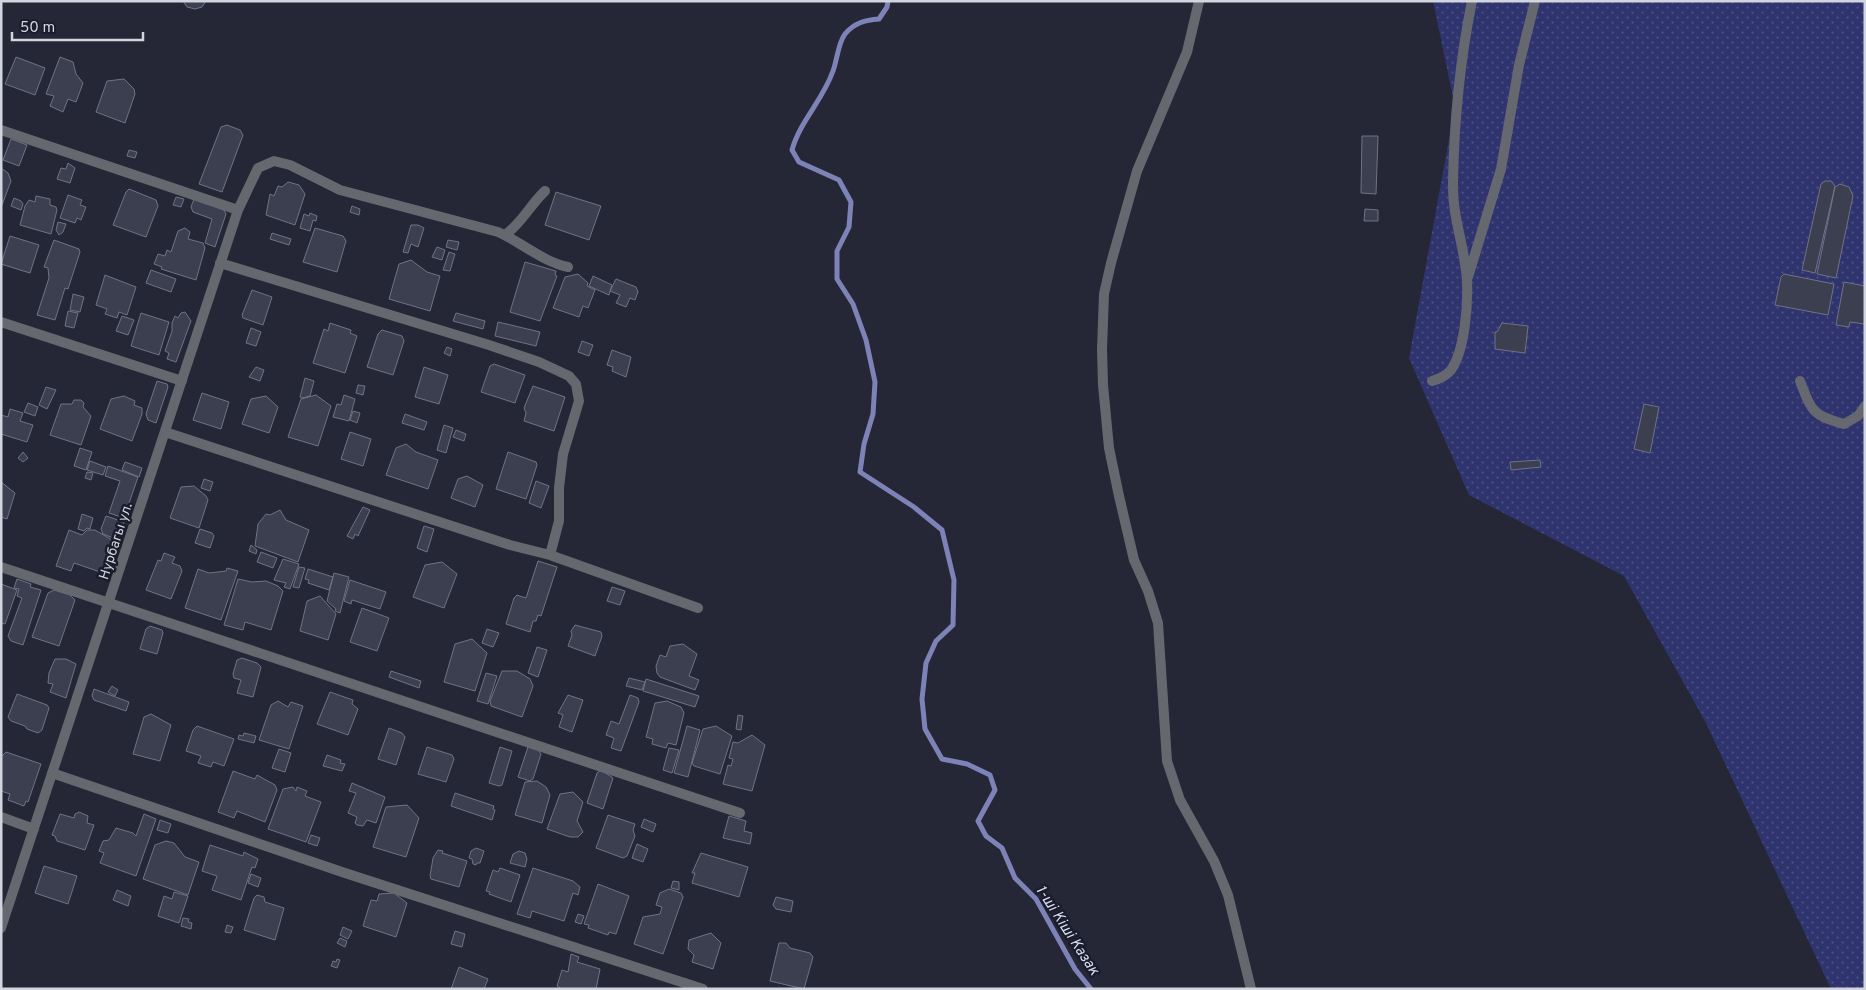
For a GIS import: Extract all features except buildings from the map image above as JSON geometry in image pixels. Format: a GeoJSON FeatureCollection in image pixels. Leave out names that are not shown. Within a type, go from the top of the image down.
{"type":"FeatureCollection","features":[{"type":"Feature","properties":{"kind":"street"},"geometry":{"type":"LineString","coordinates":[[1199,1],[1187,52],[1137,170],[1111,263],[1104,294],[1103,385],[1109,448],[1119,496],[1134,560],[1148,591],[1158,623],[1167,761],[1180,800],[1214,861],[1228,895],[1251,989]]}},
{"type":"Feature","properties":{"kind":"street"},"geometry":{"type":"LineString","coordinates":[[1432,381],[1450,371],[1458,359],[1466,307],[1467,280],[1453,205],[1452,186],[1457,117],[1467,25],[1472,1]]}},
{"type":"Feature","properties":{"kind":"street"},"geometry":{"type":"LineString","coordinates":[[1467,280],[1501,169],[1519,64],[1535,1]]}},
{"type":"Feature","properties":{"kind":"street"},"geometry":{"type":"LineString","coordinates":[[1,130],[238,210]]}},
{"type":"Feature","properties":{"kind":"street","name":"Нурбагы ул."},"geometry":{"type":"LineString","coordinates":[[1,928],[238,210],[261,165],[274,161],[282,162],[340,190],[505,235]]}},
{"type":"Feature","properties":{"kind":"street"},"geometry":{"type":"LineString","coordinates":[[545,192],[536,200],[516,227],[505,235],[557,265],[568,267]]}},
{"type":"Feature","properties":{"kind":"street"},"geometry":{"type":"LineString","coordinates":[[220,263],[489,345],[539,362],[569,376],[576,384],[579,401],[563,454],[559,488],[559,521],[550,556]]}},
{"type":"Feature","properties":{"kind":"street"},"geometry":{"type":"LineString","coordinates":[[1,322],[182,381]]}},
{"type":"Feature","properties":{"kind":"street"},"geometry":{"type":"LineString","coordinates":[[1800,381],[1811,410],[1826,419],[1844,424],[1858,416],[1865,406]]}},
{"type":"Feature","properties":{"kind":"street"},"geometry":{"type":"LineString","coordinates":[[165,432],[510,545],[550,556],[698,608]]}},
{"type":"Feature","properties":{"kind":"street"},"geometry":{"type":"LineString","coordinates":[[1,567],[740,813]]}},
{"type":"Feature","properties":{"kind":"street"},"geometry":{"type":"LineString","coordinates":[[52,773],[342,872],[703,989]]}},
{"type":"Feature","properties":{"kind":"street"},"geometry":{"type":"LineString","coordinates":[[1,817],[34,829]]}},
{"type":"Feature","properties":{"kind":"shaded area"},"geometry":{"type":"Polygon","coordinates":[[[1433,1],[1865,1],[1865,989],[1831,989],[1706,723],[1624,576],[1469,495],[1409,358],[1455,107],[1433,1]]]}},
{"type":"Feature","properties":{"kind":"waterway","name":"1-ші Кіші Казак"},"geometry":{"type":"LineString","coordinates":[[888,1],[887,7],[879,19],[860,23],[852,27],[845,34],[829,82],[800,130],[792,150],[799,162],[839,180],[851,202],[849,227],[837,251],[837,279],[853,304],[866,340],[875,382],[873,414],[864,444],[860,472],[914,507],[942,530],[954,580],[953,625],[936,641],[926,663],[922,699],[925,729],[942,759],[967,764],[990,775],[995,790],[978,821],[986,836],[1002,848],[1015,878],[1036,899],[1075,969],[1091,989]]}}]}
